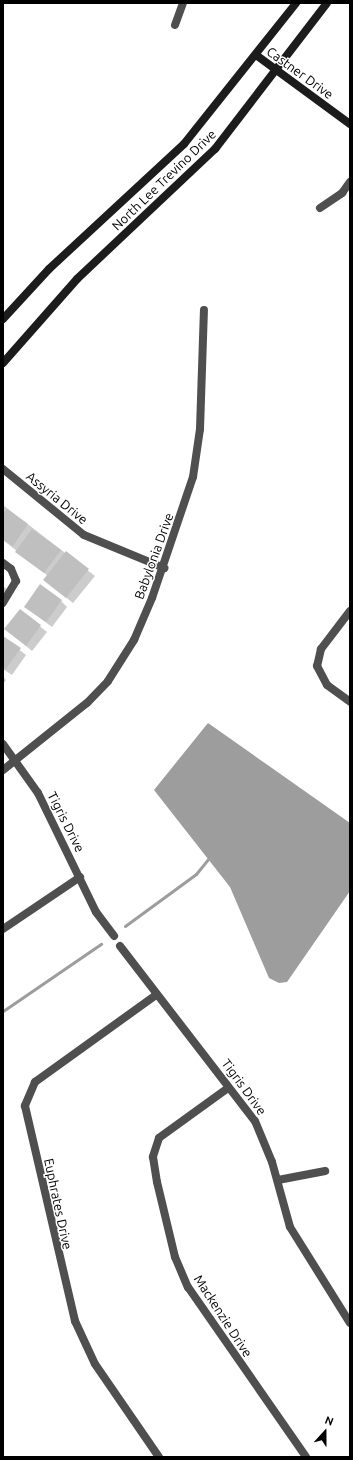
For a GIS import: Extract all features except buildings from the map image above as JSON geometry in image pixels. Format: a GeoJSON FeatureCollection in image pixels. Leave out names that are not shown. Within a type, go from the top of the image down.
{"type":"FeatureCollection","features":[{"type":"Feature","properties":{"kind":"main road","name":"North Lee Trevino Drive"},"geometry":{"type":"LineString","coordinates":[[3,319],[49,269],[184,144],[296,3]]}},
{"type":"Feature","properties":{"kind":"main road","name":"North Lee Trevino Drive"},"geometry":{"type":"LineString","coordinates":[[3,363],[78,279],[215,149],[327,3]]}},
{"type":"Feature","properties":{"kind":"main road","name":"Castner Drive"},"geometry":{"type":"LineString","coordinates":[[256,55],[350,124]]}},
{"type":"Feature","properties":{"kind":"street"},"geometry":{"type":"LineString","coordinates":[[175,24],[183,3]]}},
{"type":"Feature","properties":{"kind":"street"},"geometry":{"type":"LineString","coordinates":[[320,208],[342,193],[350,182]]}},
{"type":"Feature","properties":{"kind":"street","name":"Babylonia Drive"},"geometry":{"type":"LineString","coordinates":[[3,770],[87,703],[108,681],[134,640],[164,568],[193,477],[200,429],[204,310]]}},
{"type":"Feature","properties":{"kind":"street","name":"Assyria Drive"},"geometry":{"type":"LineString","coordinates":[[3,469],[84,535],[164,568]]}},
{"type":"Feature","properties":{"kind":"street"},"geometry":{"type":"LineString","coordinates":[[3,562],[11,569],[16,581],[3,603]]}},
{"type":"Feature","properties":{"kind":"street"},"geometry":{"type":"LineString","coordinates":[[350,610],[321,649],[317,666],[324,682],[350,702]]}},
{"type":"Feature","properties":{"kind":"street","name":"Tigris Drive"},"geometry":{"type":"LineString","coordinates":[[3,744],[38,793],[96,912],[114,936]]}},
{"type":"Feature","properties":{"kind":"street"},"geometry":{"type":"LineString","coordinates":[[3,929],[80,877]]}},
{"type":"Feature","properties":{"kind":"street","name":"Tigris Drive"},"geometry":{"type":"LineString","coordinates":[[120,946],[156,995],[181,1023],[228,1088],[255,1121],[278,1180],[290,1227],[349,1319]]}},
{"type":"Feature","properties":{"kind":"street","name":"Euphrates Drive"},"geometry":{"type":"LineString","coordinates":[[156,995],[35,1082],[25,1106],[75,1321],[95,1364],[159,1457]]}},
{"type":"Feature","properties":{"kind":"street","name":"Mackenzie Drive"},"geometry":{"type":"LineString","coordinates":[[228,1088],[159,1138],[153,1158],[157,1182],[175,1257],[188,1287],[306,1457]]}},
{"type":"Feature","properties":{"kind":"street"},"geometry":{"type":"LineString","coordinates":[[278,1180],[325,1170]]}},
{"type":"Feature","properties":{"kind":"shaded area"},"geometry":{"type":"Polygon","coordinates":[[[208,723],[350,823],[350,891],[287,982],[279,983],[269,978],[230,887],[154,790],[208,723]]]}},
{"type":"Feature","properties":{"kind":"waterway"},"geometry":{"type":"LineString","coordinates":[[125,926],[196,874],[210,857]]}},
{"type":"Feature","properties":{"kind":"waterway"},"geometry":{"type":"LineString","coordinates":[[3,1011],[101,944]]}}]}
